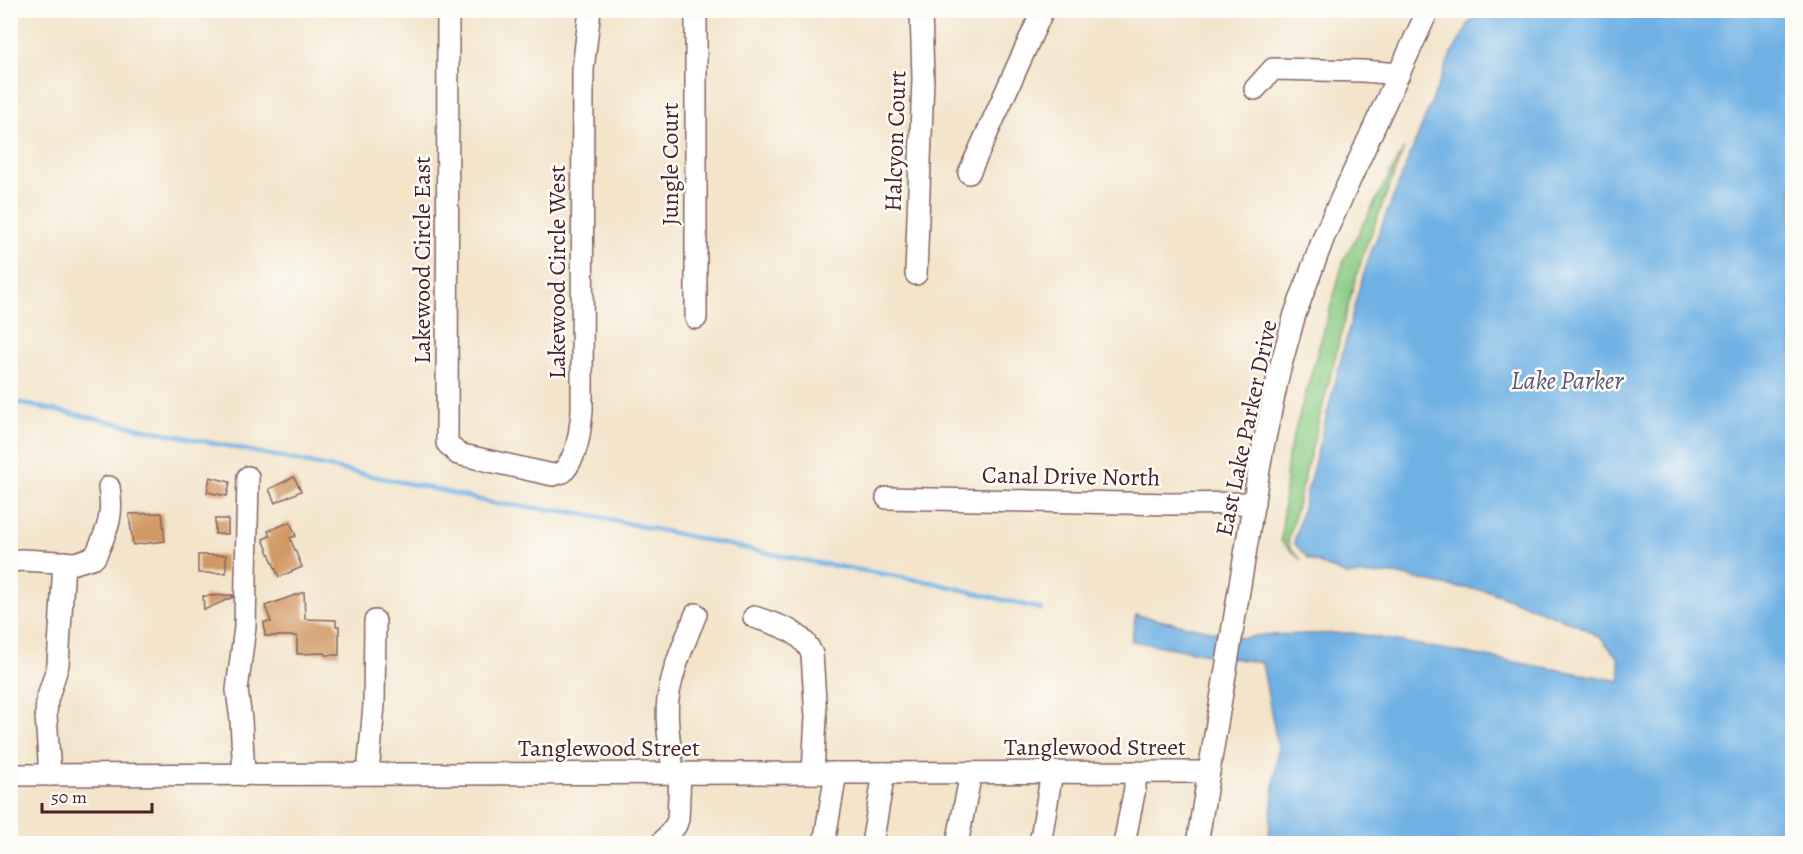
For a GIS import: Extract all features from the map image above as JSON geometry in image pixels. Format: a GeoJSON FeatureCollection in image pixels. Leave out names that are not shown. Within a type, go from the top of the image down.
{"type":"FeatureCollection","features":[{"type":"Feature","properties":{"kind":"street","name":"Lakewood Circle East"},"geometry":{"type":"LineString","coordinates":[[448,10],[447,442],[458,454],[508,465]]}},
{"type":"Feature","properties":{"kind":"street","name":"Lakewood Circle West"},"geometry":{"type":"LineString","coordinates":[[508,465],[553,475],[559,474],[568,467],[580,431],[582,411],[583,69],[590,10]]}},
{"type":"Feature","properties":{"kind":"street","name":"Jungle Court"},"geometry":{"type":"LineString","coordinates":[[696,10],[696,318]]}},
{"type":"Feature","properties":{"kind":"street","name":"Halcyon Court"},"geometry":{"type":"LineString","coordinates":[[916,274],[923,80],[921,10]]}},
{"type":"Feature","properties":{"kind":"street"},"geometry":{"type":"LineString","coordinates":[[969,173],[1043,10]]}},
{"type":"Feature","properties":{"kind":"street","name":"East Lake Parker Drive"},"geometry":{"type":"LineString","coordinates":[[1197,843],[1231,633],[1273,398],[1295,314],[1325,234],[1428,10]]}},
{"type":"Feature","properties":{"kind":"street"},"geometry":{"type":"LineString","coordinates":[[1255,89],[1273,69],[1399,74]]}},
{"type":"Feature","properties":{"kind":"street"},"geometry":{"type":"LineString","coordinates":[[243,775],[241,720],[237,690],[245,627],[248,477]]}},
{"type":"Feature","properties":{"kind":"street"},"geometry":{"type":"LineString","coordinates":[[10,561],[75,562],[95,557],[108,528],[112,508],[109,487]]}},
{"type":"Feature","properties":{"kind":"street","name":"Canal Drive North"},"geometry":{"type":"LineString","coordinates":[[887,498],[1170,504],[1254,503]]}},
{"type":"Feature","properties":{"kind":"street"},"geometry":{"type":"LineString","coordinates":[[50,775],[46,715],[47,700],[58,665],[64,562]]}},
{"type":"Feature","properties":{"kind":"street"},"geometry":{"type":"LineString","coordinates":[[661,843],[676,825],[678,819],[676,773],[668,740],[668,700],[674,673],[696,614]]}},
{"type":"Feature","properties":{"kind":"street"},"geometry":{"type":"LineString","coordinates":[[754,616],[798,635],[812,654],[816,717],[813,773]]}},
{"type":"Feature","properties":{"kind":"street"},"geometry":{"type":"LineString","coordinates":[[368,774],[374,705],[375,621]]}},
{"type":"Feature","properties":{"kind":"street"},"geometry":{"type":"LineString","coordinates":[[1040,843],[1052,772]]}},
{"type":"Feature","properties":{"kind":"street"},"geometry":{"type":"LineString","coordinates":[[1124,843],[1135,788],[1135,772]]}},
{"type":"Feature","properties":{"kind":"street","name":"Tanglewood Street"},"geometry":{"type":"LineString","coordinates":[[10,775],[1209,772]]}},
{"type":"Feature","properties":{"kind":"street"},"geometry":{"type":"LineString","coordinates":[[824,843],[836,773]]}},
{"type":"Feature","properties":{"kind":"street"},"geometry":{"type":"LineString","coordinates":[[872,843],[884,773]]}},
{"type":"Feature","properties":{"kind":"street"},"geometry":{"type":"LineString","coordinates":[[957,843],[971,773]]}},
{"type":"Feature","properties":{"kind":"green space"},"geometry":{"type":"Polygon","coordinates":[[[1404,148],[1353,287],[1288,541],[1290,548],[1301,560],[1281,541],[1288,455],[1344,260],[1404,148]]]}},
{"type":"Feature","properties":{"kind":"water","name":"Lake Parker"},"geometry":{"type":"Polygon","coordinates":[[[1483,11],[1792,11],[1792,843],[1268,843],[1278,748],[1262,663],[1131,641],[1136,615],[1243,638],[1263,635],[1352,633],[1621,681],[1618,658],[1601,638],[1578,625],[1489,591],[1449,586],[1395,574],[1347,575],[1309,559],[1294,543],[1359,289],[1370,255],[1448,61],[1469,23],[1483,11]]]}},
{"type":"Feature","properties":{"kind":"building"},"geometry":{"type":"Polygon","coordinates":[[[210,477],[230,482],[227,496],[207,492],[210,477]]]}},
{"type":"Feature","properties":{"kind":"building"},"geometry":{"type":"Polygon","coordinates":[[[294,477],[301,491],[275,503],[269,489],[294,477]]]}},
{"type":"Feature","properties":{"kind":"building"},"geometry":{"type":"Polygon","coordinates":[[[162,513],[165,541],[133,545],[129,514],[162,513]]]}},
{"type":"Feature","properties":{"kind":"building"},"geometry":{"type":"Polygon","coordinates":[[[215,519],[228,519],[228,534],[215,534],[215,519]]]}},
{"type":"Feature","properties":{"kind":"building"},"geometry":{"type":"Polygon","coordinates":[[[290,522],[296,536],[290,538],[302,567],[279,577],[263,539],[270,536],[268,531],[290,522]]]}},
{"type":"Feature","properties":{"kind":"building"},"geometry":{"type":"Polygon","coordinates":[[[198,555],[226,555],[226,573],[198,573],[198,555]]]}},
{"type":"Feature","properties":{"kind":"building"},"geometry":{"type":"Polygon","coordinates":[[[304,592],[305,619],[336,620],[336,626],[339,626],[339,655],[297,654],[297,636],[265,636],[264,622],[271,622],[265,606],[304,592]]]}},
{"type":"Feature","properties":{"kind":"building"},"geometry":{"type":"Polygon","coordinates":[[[233,595],[233,597],[204,610],[203,596],[233,595]]]}},
{"type":"Feature","properties":{"kind":"waterway"},"geometry":{"type":"LineString","coordinates":[[10,401],[430,488],[492,503],[579,513],[795,559],[930,582],[1041,609]]}}]}
